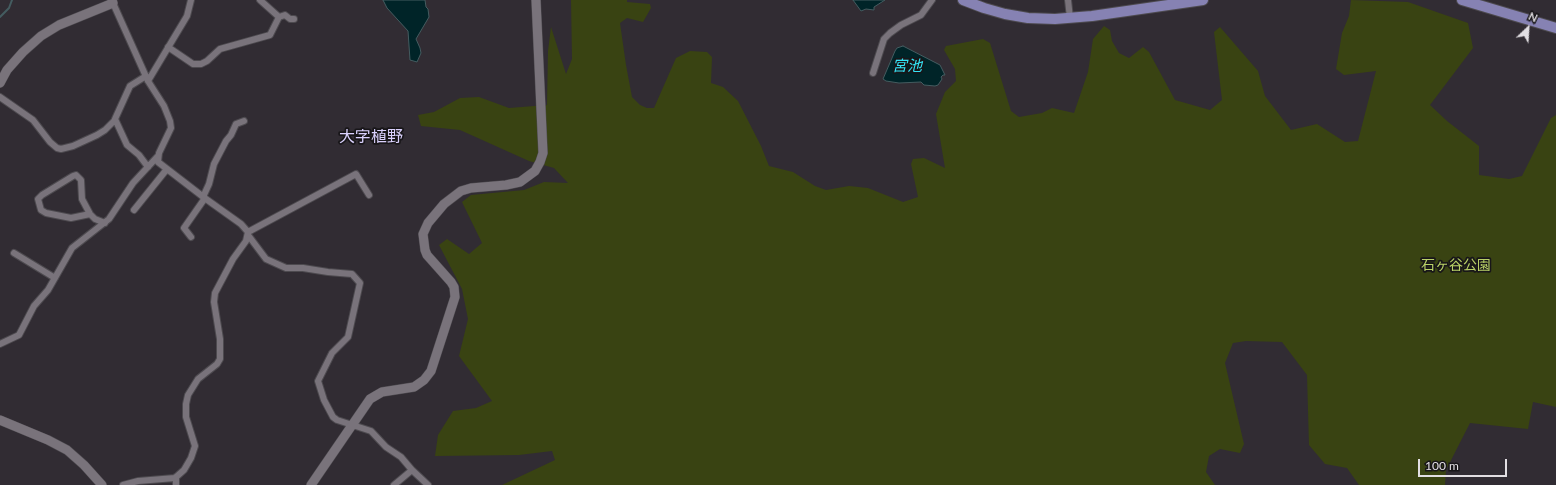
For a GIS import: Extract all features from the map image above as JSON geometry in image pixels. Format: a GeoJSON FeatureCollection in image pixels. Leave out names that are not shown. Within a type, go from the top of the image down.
{"type":"FeatureCollection","features":[{"type":"Feature","properties":{"kind":"main road"},"geometry":{"type":"LineString","coordinates":[[963,0],[984,8],[1010,15],[1042,19],[1070,18],[1145,4],[1203,0]]}},
{"type":"Feature","properties":{"kind":"main road"},"geometry":{"type":"LineString","coordinates":[[1462,0],[1556,28]]}},
{"type":"Feature","properties":{"kind":"street"},"geometry":{"type":"LineString","coordinates":[[0,97],[32,120],[50,142],[57,148],[61,149],[73,146],[101,133],[115,120],[115,117],[130,86],[147,78],[168,47],[187,16],[191,0]]}},
{"type":"Feature","properties":{"kind":"street"},"geometry":{"type":"LineString","coordinates":[[260,0],[279,17]]}},
{"type":"Feature","properties":{"kind":"street"},"geometry":{"type":"LineString","coordinates":[[311,485],[370,399],[382,392],[417,386],[428,376],[433,367],[455,297],[454,287],[451,282],[427,255],[425,250],[423,234],[428,223],[444,204],[461,191],[471,188],[506,185],[520,182],[535,171],[540,162],[543,153],[536,0]]}},
{"type":"Feature","properties":{"kind":"street"},"geometry":{"type":"LineString","coordinates":[[873,73],[884,40],[890,33],[901,25],[921,15],[932,0]]}},
{"type":"Feature","properties":{"kind":"street"},"geometry":{"type":"LineString","coordinates":[[1068,0],[1070,18]]}},
{"type":"Feature","properties":{"kind":"street"},"geometry":{"type":"LineString","coordinates":[[0,83],[11,66],[23,52],[41,36],[59,25],[113,1],[147,78],[164,106],[171,128],[158,156],[133,183],[109,219],[72,248],[48,290],[34,306],[18,335],[0,344]]}},
{"type":"Feature","properties":{"kind":"street"},"geometry":{"type":"LineString","coordinates":[[168,47],[193,64],[201,64],[223,48],[270,35],[279,17],[286,15],[292,20],[294,19]]}},
{"type":"Feature","properties":{"kind":"street"},"geometry":{"type":"LineString","coordinates":[[115,120],[127,145],[139,155],[148,166]]}},
{"type":"Feature","properties":{"kind":"street"},"geometry":{"type":"LineString","coordinates":[[191,237],[184,228],[204,197],[214,164],[226,141],[236,124],[244,121]]}},
{"type":"Feature","properties":{"kind":"street"},"geometry":{"type":"LineString","coordinates":[[158,156],[158,162],[241,224],[266,258],[286,268],[303,268],[352,274],[360,283],[348,337],[332,353],[318,381],[324,400],[333,417],[337,420],[352,424],[371,432],[386,447],[401,457],[428,485]]}},
{"type":"Feature","properties":{"kind":"street"},"geometry":{"type":"LineString","coordinates":[[134,210],[167,169]]}},
{"type":"Feature","properties":{"kind":"street"},"geometry":{"type":"LineString","coordinates":[[123,485],[176,477],[188,464],[195,446],[186,417],[188,395],[198,378],[217,364],[221,356],[220,339],[214,309],[215,293],[233,259],[246,241],[248,234],[356,174],[369,195]]}},
{"type":"Feature","properties":{"kind":"street"},"geometry":{"type":"LineString","coordinates":[[90,214],[71,218],[46,213],[42,210],[38,199],[42,195],[76,175],[81,180],[82,199],[90,214],[95,219],[105,223]]}},
{"type":"Feature","properties":{"kind":"street"},"geometry":{"type":"LineString","coordinates":[[14,253],[55,278]]}},
{"type":"Feature","properties":{"kind":"street"},"geometry":{"type":"LineString","coordinates":[[0,420],[48,440],[67,450],[84,464],[102,485]]}},
{"type":"Feature","properties":{"kind":"street"},"geometry":{"type":"LineString","coordinates":[[394,485],[412,470]]}},
{"type":"Feature","properties":{"kind":"street"},"geometry":{"type":"LineString","coordinates":[[176,477],[176,485]]}},
{"type":"Feature","properties":{"kind":"green space","name":"石ヶ谷公園"},"geometry":{"type":"Polygon","coordinates":[[[571,0],[627,0],[627,2],[650,4],[651,8],[643,22],[627,18],[620,23],[632,97],[640,105],[647,108],[654,108],[676,58],[690,51],[707,52],[712,57],[711,83],[723,87],[738,101],[761,146],[769,166],[793,172],[815,186],[826,190],[849,186],[868,188],[903,202],[918,197],[911,164],[913,159],[924,158],[945,168],[936,114],[945,92],[956,81],[955,69],[944,50],[946,46],[983,39],[990,43],[1011,111],[1019,117],[1042,113],[1052,108],[1074,113],[1088,72],[1093,39],[1104,26],[1110,30],[1112,41],[1119,53],[1129,58],[1143,47],[1149,52],[1175,100],[1210,110],[1222,100],[1214,32],[1220,27],[1258,71],[1265,96],[1291,130],[1317,124],[1345,142],[1358,141],[1376,71],[1344,75],[1336,69],[1342,33],[1349,16],[1351,0],[1408,2],[1468,23],[1473,48],[1430,105],[1447,121],[1479,146],[1479,175],[1509,179],[1522,176],[1551,118],[1556,115],[1556,407],[1533,402],[1528,429],[1470,423],[1446,470],[1445,485],[1359,485],[1347,468],[1325,464],[1309,445],[1307,375],[1282,342],[1246,341],[1233,343],[1225,363],[1244,444],[1240,453],[1220,449],[1209,456],[1206,472],[1215,485],[502,485],[555,460],[552,451],[519,455],[435,456],[438,435],[453,411],[476,408],[492,401],[459,356],[468,319],[462,289],[439,245],[447,239],[469,254],[482,243],[462,202],[471,195],[524,190],[544,182],[568,183],[554,168],[529,161],[460,130],[421,126],[418,115],[434,112],[460,98],[479,97],[509,108],[547,105],[548,51],[551,27],[566,74],[572,59],[571,0]]]}},
{"type":"Feature","properties":{"kind":"water"},"geometry":{"type":"Polygon","coordinates":[[[383,0],[425,0],[429,17],[416,39],[421,53],[417,62],[410,60],[408,31],[387,8],[383,0]]]}},
{"type":"Feature","properties":{"kind":"water"},"geometry":{"type":"Polygon","coordinates":[[[853,0],[885,0],[874,7],[874,10],[866,9],[861,11],[853,0]]]}},
{"type":"Feature","properties":{"kind":"water","name":"宮池"},"geometry":{"type":"Polygon","coordinates":[[[903,46],[940,65],[945,75],[941,77],[942,79],[938,85],[924,85],[921,82],[899,83],[886,81],[883,79],[895,51],[897,48],[903,46]]]}},
{"type":"Feature","properties":{"kind":"waterway"},"geometry":{"type":"LineString","coordinates":[[0,17],[9,8],[12,0]]}},
{"type":"Feature","properties":{"kind":"district","name":"大字植野"},"geometry":{"type":"Point","coordinates":[371,137]}}]}
